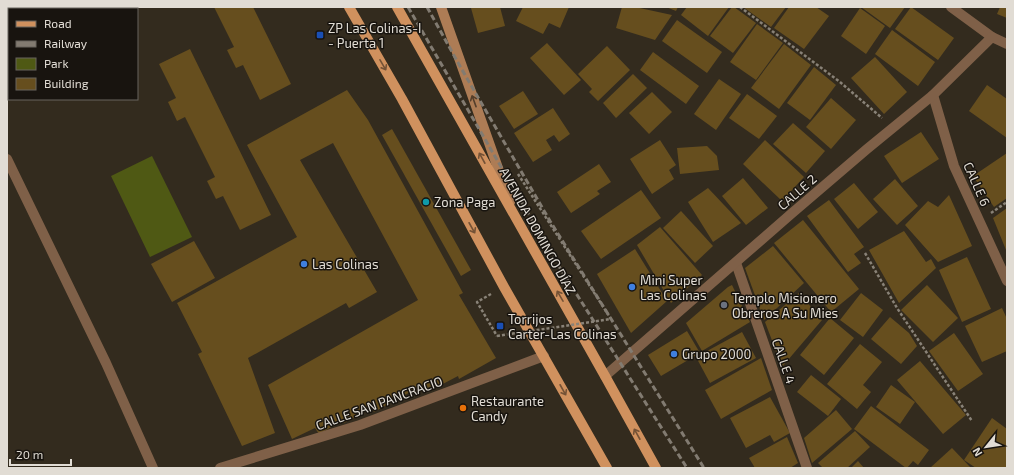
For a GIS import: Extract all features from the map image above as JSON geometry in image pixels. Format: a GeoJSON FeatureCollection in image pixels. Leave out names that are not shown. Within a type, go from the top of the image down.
{"type":"FeatureCollection","features":[{"type":"Feature","properties":{"kind":"main road"},"geometry":{"type":"LineString","coordinates":[[349,7],[402,99],[504,287],[607,468]]}},
{"type":"Feature","properties":{"kind":"main road","name":"AVENIDA DOMINGO DÍAZ"},"geometry":{"type":"LineString","coordinates":[[397,7],[606,376],[656,468]]}},
{"type":"Feature","properties":{"kind":"main road"},"geometry":{"type":"LineString","coordinates":[[441,7],[515,217]]}},
{"type":"Feature","properties":{"kind":"street"},"geometry":{"type":"LineString","coordinates":[[951,7],[992,37],[1007,44]]}},
{"type":"Feature","properties":{"kind":"street","name":"CALLE 2"},"geometry":{"type":"LineString","coordinates":[[606,376],[791,214],[933,95],[992,37]]}},
{"type":"Feature","properties":{"kind":"street","name":"CALLE 6"},"geometry":{"type":"LineString","coordinates":[[933,95],[954,166],[1007,281]]}},
{"type":"Feature","properties":{"kind":"street"},"geometry":{"type":"LineString","coordinates":[[7,159],[106,363],[153,468]]}},
{"type":"Feature","properties":{"kind":"street","name":"CALLE 4"},"geometry":{"type":"LineString","coordinates":[[736,263],[807,468]]}},
{"type":"Feature","properties":{"kind":"street","name":"CALLE SAN PANCRACIO"},"geometry":{"type":"LineString","coordinates":[[220,468],[360,425],[544,356]]}},
{"type":"Feature","properties":{"kind":"path"},"geometry":{"type":"LineString","coordinates":[[740,7],[840,82],[893,128]]}},
{"type":"Feature","properties":{"kind":"path"},"geometry":{"type":"LineString","coordinates":[[865,253],[897,308],[972,421]]}},
{"type":"Feature","properties":{"kind":"path"},"geometry":{"type":"LineString","coordinates":[[477,302],[497,336],[611,319]]}},
{"type":"Feature","properties":{"kind":"green space"},"geometry":{"type":"Polygon","coordinates":[[[152,156],[192,237],[150,257],[111,176],[152,156]]]}},
{"type":"Feature","properties":{"kind":"building"},"geometry":{"type":"Polygon","coordinates":[[[214,7],[253,7],[291,84],[260,100],[243,65],[236,68],[227,50],[234,47],[214,7]]]}},
{"type":"Feature","properties":{"kind":"building"},"geometry":{"type":"Polygon","coordinates":[[[500,7],[505,26],[478,33],[471,8],[500,7]]]}},
{"type":"Feature","properties":{"kind":"building"},"geometry":{"type":"Polygon","coordinates":[[[523,7],[569,7],[560,28],[549,23],[543,34],[516,21],[523,7]]]}},
{"type":"Feature","properties":{"kind":"building"},"geometry":{"type":"Polygon","coordinates":[[[622,7],[635,7],[672,15],[655,40],[616,28],[622,7]]]}},
{"type":"Feature","properties":{"kind":"building"},"geometry":{"type":"Polygon","coordinates":[[[666,7],[678,7],[676,11],[666,7]]]}},
{"type":"Feature","properties":{"kind":"building"},"geometry":{"type":"Polygon","coordinates":[[[687,7],[729,7],[708,36],[681,15],[687,7]]]}},
{"type":"Feature","properties":{"kind":"building"},"geometry":{"type":"Polygon","coordinates":[[[732,7],[756,23],[733,53],[710,36],[732,7]]]}},
{"type":"Feature","properties":{"kind":"building"},"geometry":{"type":"Polygon","coordinates":[[[743,7],[786,7],[771,27],[743,7]]]}},
{"type":"Feature","properties":{"kind":"building"},"geometry":{"type":"Polygon","coordinates":[[[789,7],[816,7],[829,16],[804,49],[774,28],[789,7]]]}},
{"type":"Feature","properties":{"kind":"building"},"geometry":{"type":"Polygon","coordinates":[[[861,7],[905,7],[890,28],[861,7]]]}},
{"type":"Feature","properties":{"kind":"building"},"geometry":{"type":"Polygon","coordinates":[[[911,7],[954,38],[938,60],[895,29],[911,7]]]}},
{"type":"Feature","properties":{"kind":"building"},"geometry":{"type":"Polygon","coordinates":[[[1000,7],[1007,7],[1007,18],[997,14],[1000,7]]]}},
{"type":"Feature","properties":{"kind":"building"},"geometry":{"type":"Polygon","coordinates":[[[860,8],[885,26],[866,54],[841,36],[860,8]]]}},
{"type":"Feature","properties":{"kind":"building"},"geometry":{"type":"Polygon","coordinates":[[[677,20],[722,52],[707,73],[662,41],[677,20]]]}},
{"type":"Feature","properties":{"kind":"building"},"geometry":{"type":"Polygon","coordinates":[[[757,24],[783,43],[756,80],[730,62],[757,24]]]}},
{"type":"Feature","properties":{"kind":"building"},"geometry":{"type":"Polygon","coordinates":[[[892,30],[935,62],[918,86],[875,54],[892,30]]]}},
{"type":"Feature","properties":{"kind":"building"},"geometry":{"type":"Polygon","coordinates":[[[547,43],[581,80],[564,95],[530,58],[547,43]]]}},
{"type":"Feature","properties":{"kind":"building"},"geometry":{"type":"Polygon","coordinates":[[[784,44],[811,65],[779,109],[751,88],[784,44]]]}},
{"type":"Feature","properties":{"kind":"building"},"geometry":{"type":"Polygon","coordinates":[[[607,46],[630,70],[598,101],[589,92],[592,89],[578,74],[607,46]]]}},
{"type":"Feature","properties":{"kind":"building"},"geometry":{"type":"Polygon","coordinates":[[[190,49],[271,215],[240,230],[223,196],[216,199],[207,181],[215,177],[185,117],[177,121],[168,102],[176,98],[159,64],[190,49]]]}},
{"type":"Feature","properties":{"kind":"building"},"geometry":{"type":"Polygon","coordinates":[[[653,52],[699,86],[686,104],[640,70],[653,52]]]}},
{"type":"Feature","properties":{"kind":"building"},"geometry":{"type":"Polygon","coordinates":[[[875,57],[907,92],[884,114],[851,78],[875,57]]]}},
{"type":"Feature","properties":{"kind":"building"},"geometry":{"type":"Polygon","coordinates":[[[814,67],[836,85],[810,120],[787,103],[814,67]]]}},
{"type":"Feature","properties":{"kind":"building"},"geometry":{"type":"Polygon","coordinates":[[[633,74],[647,88],[616,118],[603,103],[633,74]]]}},
{"type":"Feature","properties":{"kind":"building"},"geometry":{"type":"Polygon","coordinates":[[[719,79],[741,94],[716,130],[694,114],[719,79]]]}},
{"type":"Feature","properties":{"kind":"building"},"geometry":{"type":"Polygon","coordinates":[[[987,85],[1007,99],[1007,138],[969,111],[987,85]]]}},
{"type":"Feature","properties":{"kind":"building","name":"Las Colinas"},"geometry":{"type":"Polygon","coordinates":[[[347,90],[368,120],[463,293],[459,295],[496,358],[459,379],[458,376],[439,386],[437,383],[417,394],[414,390],[374,412],[372,408],[344,423],[342,421],[319,434],[315,428],[292,439],[268,385],[418,300],[333,143],[300,160],[377,292],[349,308],[346,303],[248,358],[275,433],[242,446],[198,354],[202,352],[177,303],[297,237],[247,145],[347,90]]]}},
{"type":"Feature","properties":{"kind":"building"},"geometry":{"type":"Polygon","coordinates":[[[523,91],[538,114],[514,129],[499,106],[523,91]]]}},
{"type":"Feature","properties":{"kind":"building"},"geometry":{"type":"Polygon","coordinates":[[[652,92],[672,112],[649,134],[629,113],[652,92]]]}},
{"type":"Feature","properties":{"kind":"building"},"geometry":{"type":"Polygon","coordinates":[[[747,94],[777,116],[759,139],[729,118],[747,94]]]}},
{"type":"Feature","properties":{"kind":"building"},"geometry":{"type":"Polygon","coordinates":[[[831,98],[856,120],[831,149],[806,127],[831,98]]]}},
{"type":"Feature","properties":{"kind":"building"},"geometry":{"type":"Polygon","coordinates":[[[553,108],[570,134],[559,142],[554,135],[546,140],[552,150],[533,162],[514,133],[553,108]]]}},
{"type":"Feature","properties":{"kind":"building"},"geometry":{"type":"Polygon","coordinates":[[[793,123],[825,151],[806,173],[773,144],[793,123]]]}},
{"type":"Feature","properties":{"kind":"building","name":"Zona Paga"},"geometry":{"type":"Polygon","coordinates":[[[392,129],[471,270],[461,276],[382,135],[392,129]]]}},
{"type":"Feature","properties":{"kind":"building"},"geometry":{"type":"Polygon","coordinates":[[[921,132],[939,159],[902,183],[884,156],[921,132]]]}},
{"type":"Feature","properties":{"kind":"building"},"geometry":{"type":"Polygon","coordinates":[[[660,140],[676,165],[669,170],[674,179],[652,194],[630,159],[660,140]]]}},
{"type":"Feature","properties":{"kind":"building"},"geometry":{"type":"Polygon","coordinates":[[[765,140],[804,177],[782,201],[743,164],[765,140]]]}},
{"type":"Feature","properties":{"kind":"building"},"geometry":{"type":"Polygon","coordinates":[[[707,146],[717,156],[719,170],[680,174],[677,148],[707,146]]]}},
{"type":"Feature","properties":{"kind":"building"},"geometry":{"type":"Polygon","coordinates":[[[1007,153],[1007,198],[994,207],[973,176],[1007,153]]]}},
{"type":"Feature","properties":{"kind":"building"},"geometry":{"type":"Polygon","coordinates":[[[599,164],[611,182],[597,191],[600,194],[571,213],[557,192],[599,164]]]}},
{"type":"Feature","properties":{"kind":"building"},"geometry":{"type":"Polygon","coordinates":[[[743,178],[768,208],[746,225],[722,196],[743,178]]]}},
{"type":"Feature","properties":{"kind":"building"},"geometry":{"type":"Polygon","coordinates":[[[895,179],[918,206],[897,225],[873,199],[895,179]]]}},
{"type":"Feature","properties":{"kind":"building"},"geometry":{"type":"Polygon","coordinates":[[[854,183],[878,212],[858,229],[834,199],[854,183]]]}},
{"type":"Feature","properties":{"kind":"building"},"geometry":{"type":"Polygon","coordinates":[[[708,188],[741,223],[713,242],[688,202],[708,188]]]}},
{"type":"Feature","properties":{"kind":"building"},"geometry":{"type":"Polygon","coordinates":[[[641,190],[661,218],[601,259],[581,231],[641,190]]]}},
{"type":"Feature","properties":{"kind":"building"},"geometry":{"type":"Polygon","coordinates":[[[949,195],[972,246],[938,262],[905,225],[928,201],[938,207],[949,195]]]}},
{"type":"Feature","properties":{"kind":"building"},"geometry":{"type":"Polygon","coordinates":[[[829,200],[864,247],[854,254],[861,263],[848,272],[807,216],[829,200]]]}},
{"type":"Feature","properties":{"kind":"building"},"geometry":{"type":"Polygon","coordinates":[[[1007,208],[1007,249],[1006,250],[993,218],[1007,208]]]}},
{"type":"Feature","properties":{"kind":"building"},"geometry":{"type":"Polygon","coordinates":[[[681,211],[713,246],[695,263],[663,228],[681,211]]]}},
{"type":"Feature","properties":{"kind":"building"},"geometry":{"type":"Polygon","coordinates":[[[803,220],[859,289],[831,312],[774,243],[803,220]]]}},
{"type":"Feature","properties":{"kind":"building"},"geometry":{"type":"Polygon","coordinates":[[[660,227],[702,275],[671,303],[637,245],[660,227]]]}},
{"type":"Feature","properties":{"kind":"building"},"geometry":{"type":"Polygon","coordinates":[[[904,231],[926,262],[931,259],[936,268],[899,303],[869,250],[904,231]]]}},
{"type":"Feature","properties":{"kind":"building"},"geometry":{"type":"Polygon","coordinates":[[[194,241],[215,278],[172,302],[151,264],[194,241]]]}},
{"type":"Feature","properties":{"kind":"building"},"geometry":{"type":"Polygon","coordinates":[[[773,246],[804,283],[764,320],[745,268],[773,246]]]}},
{"type":"Feature","properties":{"kind":"building","name":"Mini Super Las Colinas"},"geometry":{"type":"Polygon","coordinates":[[[635,249],[667,301],[631,333],[597,274],[635,249]]]}},
{"type":"Feature","properties":{"kind":"building"},"geometry":{"type":"Polygon","coordinates":[[[967,257],[991,309],[962,322],[939,270],[967,257]]]}},
{"type":"Feature","properties":{"kind":"building","name":"Templo Misionero Obreros A Su Mies"},"geometry":{"type":"Polygon","coordinates":[[[732,285],[750,322],[702,351],[686,323],[732,285]]]}},
{"type":"Feature","properties":{"kind":"building"},"geometry":{"type":"Polygon","coordinates":[[[927,285],[958,318],[933,342],[901,310],[927,285]]]}},
{"type":"Feature","properties":{"kind":"building"},"geometry":{"type":"Polygon","coordinates":[[[799,293],[822,320],[782,367],[765,322],[799,293]]]}},
{"type":"Feature","properties":{"kind":"building"},"geometry":{"type":"Polygon","coordinates":[[[861,293],[883,310],[863,337],[840,320],[861,293]]]}},
{"type":"Feature","properties":{"kind":"building"},"geometry":{"type":"Polygon","coordinates":[[[1002,308],[1007,319],[1007,351],[982,362],[965,326],[1002,308]]]}},
{"type":"Feature","properties":{"kind":"building"},"geometry":{"type":"Polygon","coordinates":[[[890,317],[909,333],[917,346],[901,364],[871,339],[890,317]]]}},
{"type":"Feature","properties":{"kind":"building"},"geometry":{"type":"Polygon","coordinates":[[[830,318],[854,338],[824,375],[800,355],[830,318]]]}},
{"type":"Feature","properties":{"kind":"building"},"geometry":{"type":"Polygon","coordinates":[[[687,331],[700,353],[661,376],[648,355],[687,331]]]}},
{"type":"Feature","properties":{"kind":"building"},"geometry":{"type":"Polygon","coordinates":[[[742,332],[756,358],[710,383],[696,357],[742,332]]]}},
{"type":"Feature","properties":{"kind":"building"},"geometry":{"type":"Polygon","coordinates":[[[954,333],[983,374],[958,391],[929,351],[954,333]]]}},
{"type":"Feature","properties":{"kind":"building"},"geometry":{"type":"Polygon","coordinates":[[[860,344],[882,362],[863,385],[871,392],[857,409],[827,384],[860,344]]]}},
{"type":"Feature","properties":{"kind":"building"},"geometry":{"type":"Polygon","coordinates":[[[761,358],[772,390],[721,419],[705,390],[761,358]]]}},
{"type":"Feature","properties":{"kind":"building"},"geometry":{"type":"Polygon","coordinates":[[[920,361],[966,415],[943,434],[897,380],[920,361]]]}},
{"type":"Feature","properties":{"kind":"building"},"geometry":{"type":"Polygon","coordinates":[[[811,375],[841,399],[828,416],[797,392],[811,375]]]}},
{"type":"Feature","properties":{"kind":"building"},"geometry":{"type":"Polygon","coordinates":[[[891,385],[915,402],[900,424],[876,407],[891,385]]]}},
{"type":"Feature","properties":{"kind":"building"},"geometry":{"type":"Polygon","coordinates":[[[770,397],[790,433],[774,442],[770,435],[746,448],[730,418],[770,397]]]}},
{"type":"Feature","properties":{"kind":"building"},"geometry":{"type":"Polygon","coordinates":[[[871,406],[929,450],[918,465],[913,461],[906,468],[854,429],[871,406]]]}},
{"type":"Feature","properties":{"kind":"building"},"geometry":{"type":"Polygon","coordinates":[[[836,410],[852,429],[812,463],[804,438],[836,410]]]}},
{"type":"Feature","properties":{"kind":"building"},"geometry":{"type":"Polygon","coordinates":[[[992,418],[1007,429],[1007,466],[1006,468],[976,468],[964,460],[992,418]]]}},
{"type":"Feature","properties":{"kind":"building"},"geometry":{"type":"Polygon","coordinates":[[[855,431],[870,447],[847,468],[823,468],[818,463],[855,431]]]}},
{"type":"Feature","properties":{"kind":"building"},"geometry":{"type":"Polygon","coordinates":[[[787,437],[798,463],[790,468],[755,468],[749,458],[787,437]]]}},
{"type":"Feature","properties":{"kind":"building"},"geometry":{"type":"Polygon","coordinates":[[[952,448],[971,468],[930,468],[952,448]]]}},
{"type":"Feature","properties":{"kind":"building"},"geometry":{"type":"Polygon","coordinates":[[[858,461],[864,468],[851,468],[858,461]]]}},
{"type":"Feature","properties":{"kind":"railway"},"geometry":{"type":"LineString","coordinates":[[408,7],[560,268],[687,468]]}},
{"type":"Feature","properties":{"kind":"railway"},"geometry":{"type":"LineString","coordinates":[[427,7],[550,221],[704,468]]}},
{"type":"Feature","properties":{"kind":"place","name":"ZP Las Colinas-I - Puerta 1"},"geometry":{"type":"Point","coordinates":[320,35]}},
{"type":"Feature","properties":{"kind":"place","name":"Zona Paga"},"geometry":{"type":"Point","coordinates":[426,202]}},
{"type":"Feature","properties":{"kind":"place","name":"Las Colinas"},"geometry":{"type":"Point","coordinates":[304,264]}},
{"type":"Feature","properties":{"kind":"place","name":"Mini Super Las Colinas"},"geometry":{"type":"Point","coordinates":[632,287]}},
{"type":"Feature","properties":{"kind":"place","name":"Templo Misionero Obreros A Su Mies"},"geometry":{"type":"Point","coordinates":[724,305]}},
{"type":"Feature","properties":{"kind":"place","name":"Torrijos Carter-Las Colinas"},"geometry":{"type":"Point","coordinates":[500,326]}},
{"type":"Feature","properties":{"kind":"place","name":"Grupo 2000"},"geometry":{"type":"Point","coordinates":[674,354]}},
{"type":"Feature","properties":{"kind":"place","name":"Restaurante Candy"},"geometry":{"type":"Point","coordinates":[463,408]}}]}
